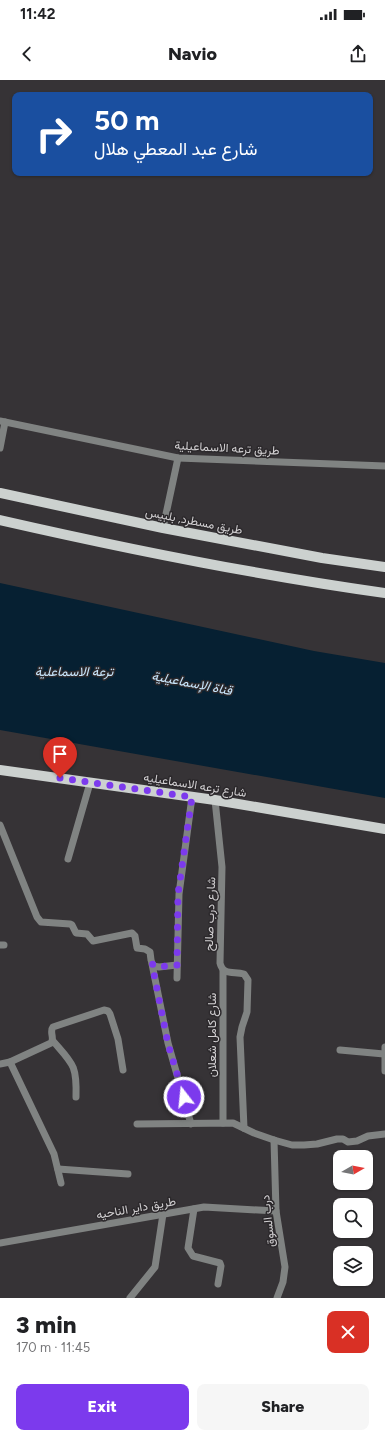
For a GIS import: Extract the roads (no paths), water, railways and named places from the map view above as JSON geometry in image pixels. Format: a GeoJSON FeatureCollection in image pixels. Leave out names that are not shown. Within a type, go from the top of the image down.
{"type":"FeatureCollection","features":[{"type":"Feature","properties":{"kind":"main road","name":"طريق مسطرد, بلبيس"},"geometry":{"type":"LineString","coordinates":[[0,493],[163,528],[322,558],[385,566]]}},
{"type":"Feature","properties":{"kind":"main road"},"geometry":{"type":"LineString","coordinates":[[0,520],[85,540],[291,579],[385,593]]}},
{"type":"Feature","properties":{"kind":"main road","name":"شارع ترعه الاسماعيليه"},"geometry":{"type":"LineString","coordinates":[[0,770],[215,800],[385,829]]}},
{"type":"Feature","properties":{"kind":"street"},"geometry":{"type":"LineString","coordinates":[[0,448],[3,421]]}},
{"type":"Feature","properties":{"kind":"street","name":"طريق ترعه الاسماعيلية"},"geometry":{"type":"LineString","coordinates":[[3,421],[178,458],[385,466]]}},
{"type":"Feature","properties":{"kind":"street"},"geometry":{"type":"LineString","coordinates":[[163,528],[178,458]]}},
{"type":"Feature","properties":{"kind":"street"},"geometry":{"type":"LineString","coordinates":[[68,859],[90,783]]}},
{"type":"Feature","properties":{"kind":"street"},"geometry":{"type":"LineString","coordinates":[[177,978],[178,894],[192,797]]}},
{"type":"Feature","properties":{"kind":"street","name":"شارع درب صالح"},"geometry":{"type":"LineString","coordinates":[[215,800],[222,867],[220,963],[223,970]]}},
{"type":"Feature","properties":{"kind":"street"},"geometry":{"type":"LineString","coordinates":[[0,825],[37,917],[41,922],[70,924],[76,933],[87,934],[93,941],[132,932],[135,936],[137,948],[145,949],[150,952],[168,1044],[191,1124]]}},
{"type":"Feature","properties":{"kind":"street"},"geometry":{"type":"LineString","coordinates":[[152,964],[157,967],[177,965]]}},
{"type":"Feature","properties":{"kind":"street"},"geometry":{"type":"LineString","coordinates":[[223,970],[228,973],[244,974],[248,980],[247,1012],[240,1037],[244,1128]]}},
{"type":"Feature","properties":{"kind":"street","name":"شارع كامل شعلان"},"geometry":{"type":"LineString","coordinates":[[223,970],[223,1123]]}},
{"type":"Feature","properties":{"kind":"street"},"geometry":{"type":"LineString","coordinates":[[76,1097],[76,1078],[72,1063],[53,1041],[51,1030],[53,1027],[106,1011],[110,1014],[118,1039],[123,1070]]}},
{"type":"Feature","properties":{"kind":"street"},"geometry":{"type":"LineString","coordinates":[[0,1064],[10,1062],[51,1044],[53,1041]]}},
{"type":"Feature","properties":{"kind":"street"},"geometry":{"type":"LineString","coordinates":[[340,1050],[385,1051],[385,1071]]}},
{"type":"Feature","properties":{"kind":"street"},"geometry":{"type":"LineString","coordinates":[[10,1062],[54,1154],[61,1183]]}},
{"type":"Feature","properties":{"kind":"street"},"geometry":{"type":"LineString","coordinates":[[137,1124],[233,1123],[274,1140],[292,1145],[304,1146],[337,1139],[343,1139],[348,1142],[357,1141],[368,1136],[385,1134]]}},
{"type":"Feature","properties":{"kind":"street","name":"درب السوق"},"geometry":{"type":"LineString","coordinates":[[274,1140],[276,1211],[285,1268],[283,1282],[277,1298]]}},
{"type":"Feature","properties":{"kind":"street"},"geometry":{"type":"LineString","coordinates":[[58,1169],[128,1174]]}},
{"type":"Feature","properties":{"kind":"street","name":"طريق داير الناحيه"},"geometry":{"type":"LineString","coordinates":[[0,1243],[208,1207],[276,1211]]}},
{"type":"Feature","properties":{"kind":"street"},"geometry":{"type":"LineString","coordinates":[[194,1209],[188,1248],[193,1256],[220,1263],[221,1266],[218,1284]]}},
{"type":"Feature","properties":{"kind":"street"},"geometry":{"type":"LineString","coordinates":[[130,1298],[155,1267],[163,1214]]}},
{"type":"Feature","properties":{"kind":"water","name":"ترعة الاسماعلية"},"geometry":{"type":"Polygon","coordinates":[[[0,583],[314,651],[385,663],[385,798],[0,730],[0,583]]]}},
{"type":"Feature","properties":{"kind":"water label","name":"قناة الإسماعيلية"},"geometry":{"type":"Point","coordinates":[192,683]}}]}
